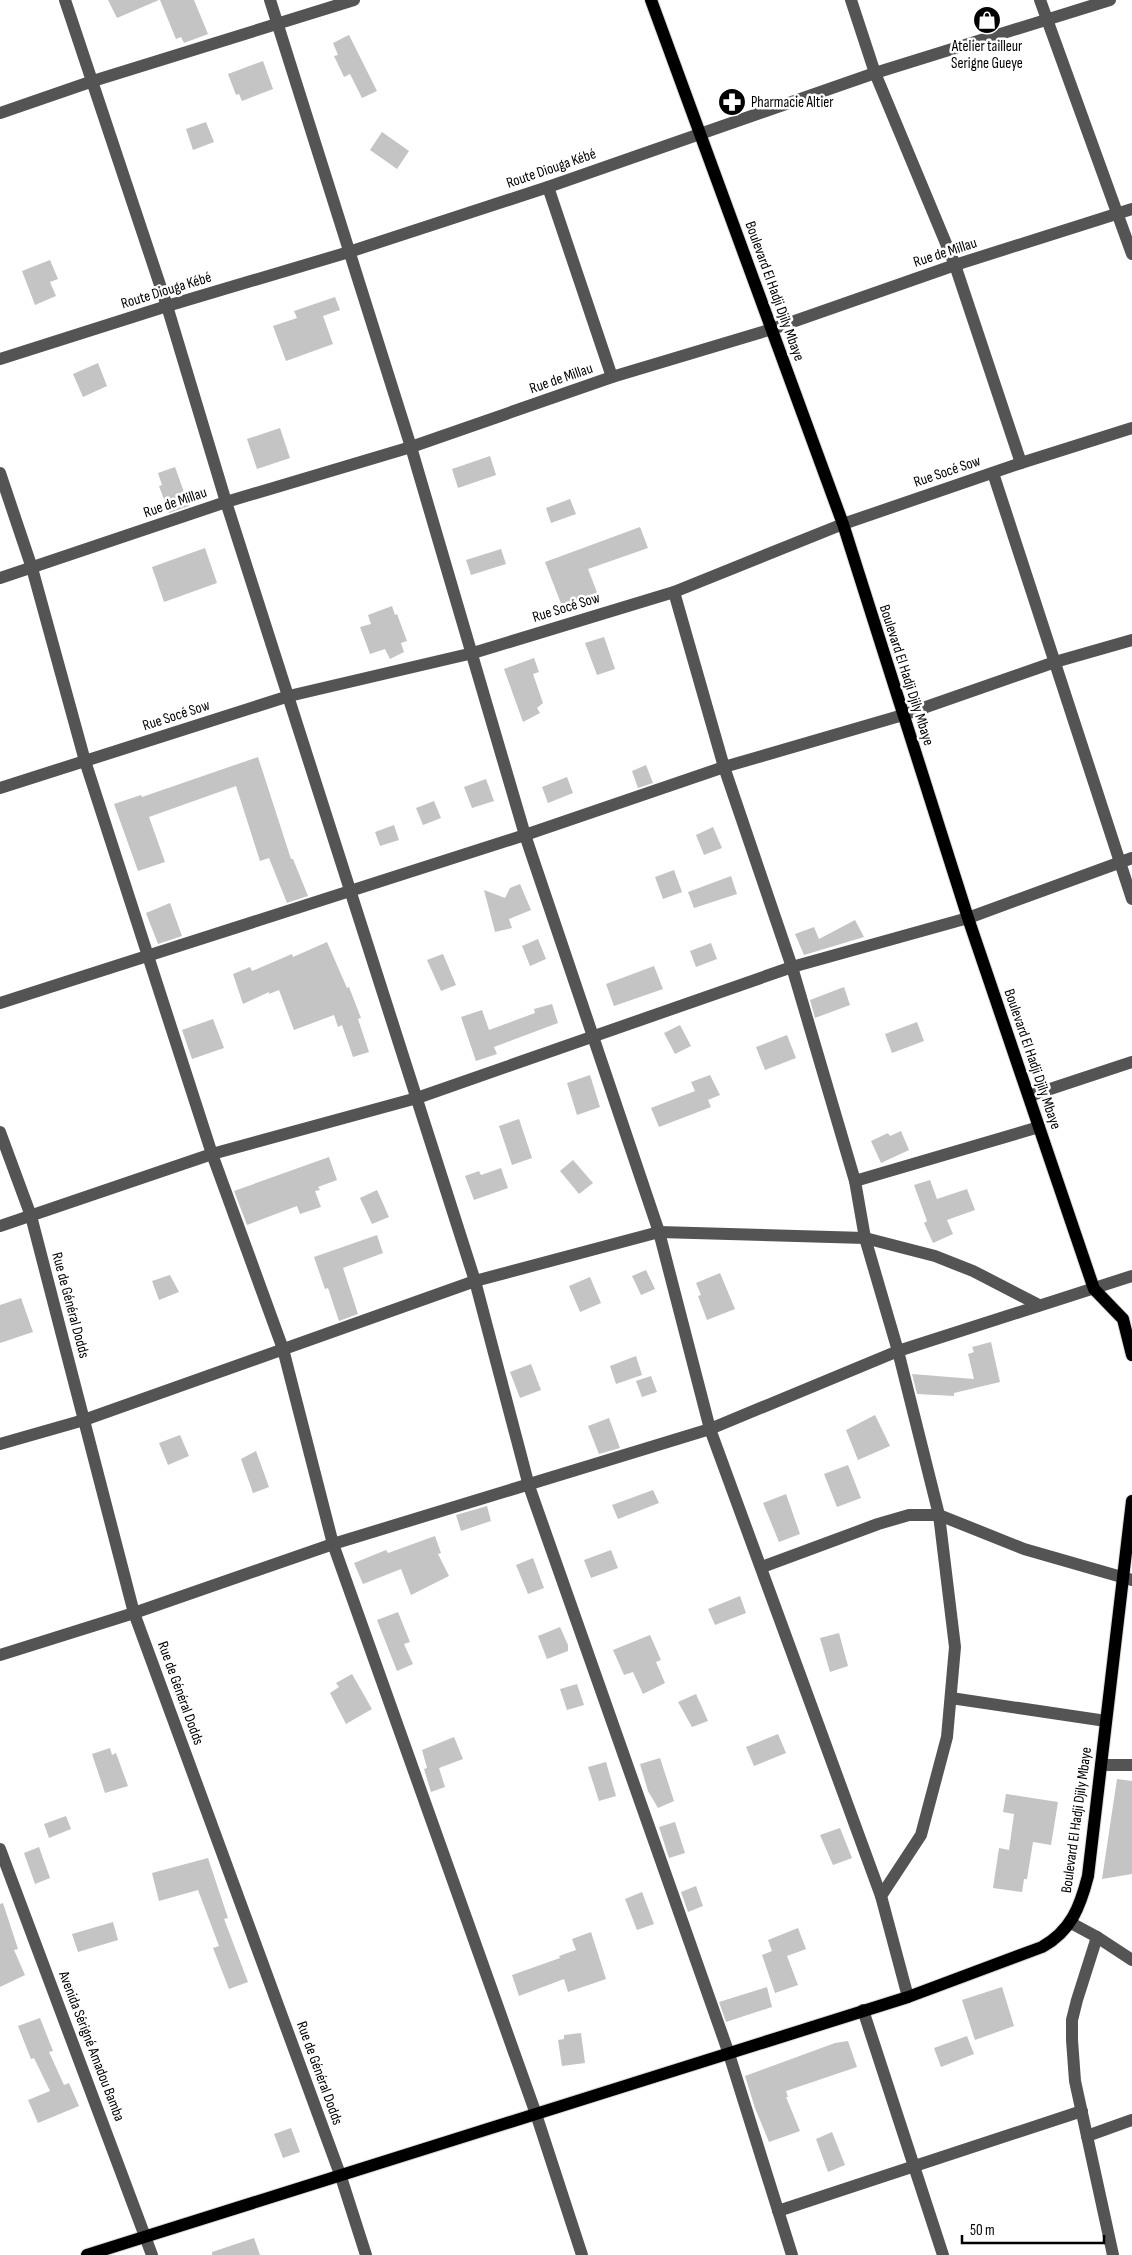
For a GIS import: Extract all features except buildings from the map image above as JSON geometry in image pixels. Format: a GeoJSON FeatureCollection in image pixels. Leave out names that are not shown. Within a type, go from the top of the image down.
{"type":"FeatureCollection","features":[{"type":"Feature","properties":{"kind":"main road","name":"Boulevard El Hadji Djily Mbaye"},"geometry":{"type":"LineString","coordinates":[[651,0],[842,524],[968,918],[1094,1289],[1123,1319],[1132,1355]]}},
{"type":"Feature","properties":{"kind":"main road","name":"Boulevard El Hadji Djily Mbaye"},"geometry":{"type":"LineString","coordinates":[[87,2255],[908,1997],[1042,1947],[1062,1934],[1071,1923],[1082,1902],[1088,1876],[1100,1765],[1127,1578],[1132,1501]]}},
{"type":"Feature","properties":{"kind":"street"},"geometry":{"type":"LineString","coordinates":[[65,0],[167,306],[226,502],[475,1281],[529,1486],[729,2054],[792,2255]]}},
{"type":"Feature","properties":{"kind":"street"},"geometry":{"type":"LineString","coordinates":[[270,0],[411,447],[526,835],[659,1232],[710,1429],[881,1896],[908,1997]]}},
{"type":"Feature","properties":{"kind":"street"},"geometry":{"type":"LineString","coordinates":[[0,113],[93,81],[354,0]]}},
{"type":"Feature","properties":{"kind":"street"},"geometry":{"type":"LineString","coordinates":[[851,0],[875,73],[956,265],[1021,463]]}},
{"type":"Feature","properties":{"kind":"street"},"geometry":{"type":"LineString","coordinates":[[1040,0],[1132,254]]}},
{"type":"Feature","properties":{"kind":"street","name":"Route Diouga Kébé"},"geometry":{"type":"LineString","coordinates":[[0,359],[167,306],[349,252],[548,187],[875,73],[1048,21],[1110,0]]}},
{"type":"Feature","properties":{"kind":"street"},"geometry":{"type":"LineString","coordinates":[[548,187],[612,377]]}},
{"type":"Feature","properties":{"kind":"street","name":"Rue de Millau"},"geometry":{"type":"LineString","coordinates":[[0,578],[226,502],[411,447],[612,377],[772,329],[956,265],[1132,209]]}},
{"type":"Feature","properties":{"kind":"street","name":"Rue Socé Sow"},"geometry":{"type":"LineString","coordinates":[[0,788],[289,696],[473,653],[674,592],[842,524],[993,472],[1132,428]]}},
{"type":"Feature","properties":{"kind":"street"},"geometry":{"type":"LineString","coordinates":[[993,472],[1055,662],[1126,860],[1132,899]]}},
{"type":"Feature","properties":{"kind":"street"},"geometry":{"type":"LineString","coordinates":[[0,473],[3,494],[32,568],[85,761],[212,1154],[282,1349],[333,1544],[536,2114],[582,2255]]}},
{"type":"Feature","properties":{"kind":"street"},"geometry":{"type":"LineString","coordinates":[[674,592],[724,767],[792,967],[855,1181],[865,1238],[898,1351],[938,1515],[955,1647],[947,1736],[921,1835],[881,1896]]}},
{"type":"Feature","properties":{"kind":"street"},"geometry":{"type":"LineString","coordinates":[[0,1004],[526,835],[724,767],[903,715],[1055,662],[1132,640]]}},
{"type":"Feature","properties":{"kind":"street"},"geometry":{"type":"LineString","coordinates":[[0,1226],[212,1154],[417,1098],[792,967],[968,918],[1126,860]]}},
{"type":"Feature","properties":{"kind":"street"},"geometry":{"type":"LineString","coordinates":[[1029,1096],[1132,1062]]}},
{"type":"Feature","properties":{"kind":"street"},"geometry":{"type":"LineString","coordinates":[[855,1181],[1040,1127]]}},
{"type":"Feature","properties":{"kind":"street","name":"Rue de Général Dodds"},"geometry":{"type":"LineString","coordinates":[[0,1132],[31,1216],[134,1613],[341,2176],[366,2255]]}},
{"type":"Feature","properties":{"kind":"street"},"geometry":{"type":"LineString","coordinates":[[0,1444],[84,1420],[475,1281],[659,1232],[865,1238],[942,1259],[973,1271],[1039,1305]]}},
{"type":"Feature","properties":{"kind":"street"},"geometry":{"type":"LineString","coordinates":[[0,1655],[134,1613],[333,1544],[529,1486],[710,1429],[898,1351],[1132,1276]]}},
{"type":"Feature","properties":{"kind":"street"},"geometry":{"type":"LineString","coordinates":[[762,1567],[878,1524],[909,1515],[938,1515],[1024,1548],[1127,1578]]}},
{"type":"Feature","properties":{"kind":"street"},"geometry":{"type":"LineString","coordinates":[[951,1698],[1106,1720]]}},
{"type":"Feature","properties":{"kind":"street"},"geometry":{"type":"LineString","coordinates":[[1100,1765],[1132,1765]]}},
{"type":"Feature","properties":{"kind":"street","name":"Avenida Sérigné Amadou Bamba"},"geometry":{"type":"LineString","coordinates":[[0,1849],[152,2255]]}},
{"type":"Feature","properties":{"kind":"street"},"geometry":{"type":"LineString","coordinates":[[1071,1923],[1097,1937],[1132,1960]]}},
{"type":"Feature","properties":{"kind":"street"},"geometry":{"type":"LineString","coordinates":[[1097,1937],[1072,2020],[1075,2081],[1113,2255]]}},
{"type":"Feature","properties":{"kind":"street"},"geometry":{"type":"LineString","coordinates":[[863,2010],[943,2255]]}},
{"type":"Feature","properties":{"kind":"street"},"geometry":{"type":"LineString","coordinates":[[778,2210],[1082,2111]]}},
{"type":"Feature","properties":{"kind":"street"},"geometry":{"type":"LineString","coordinates":[[1087,2136],[1132,2120]]}},
{"type":"Feature","properties":{"kind":"place","name":"Atelier tailleur Serigne Gueye"},"geometry":{"type":"Point","coordinates":[987,20]}},
{"type":"Feature","properties":{"kind":"place","name":"Pharmacie Altier"},"geometry":{"type":"Point","coordinates":[732,102]}}]}
